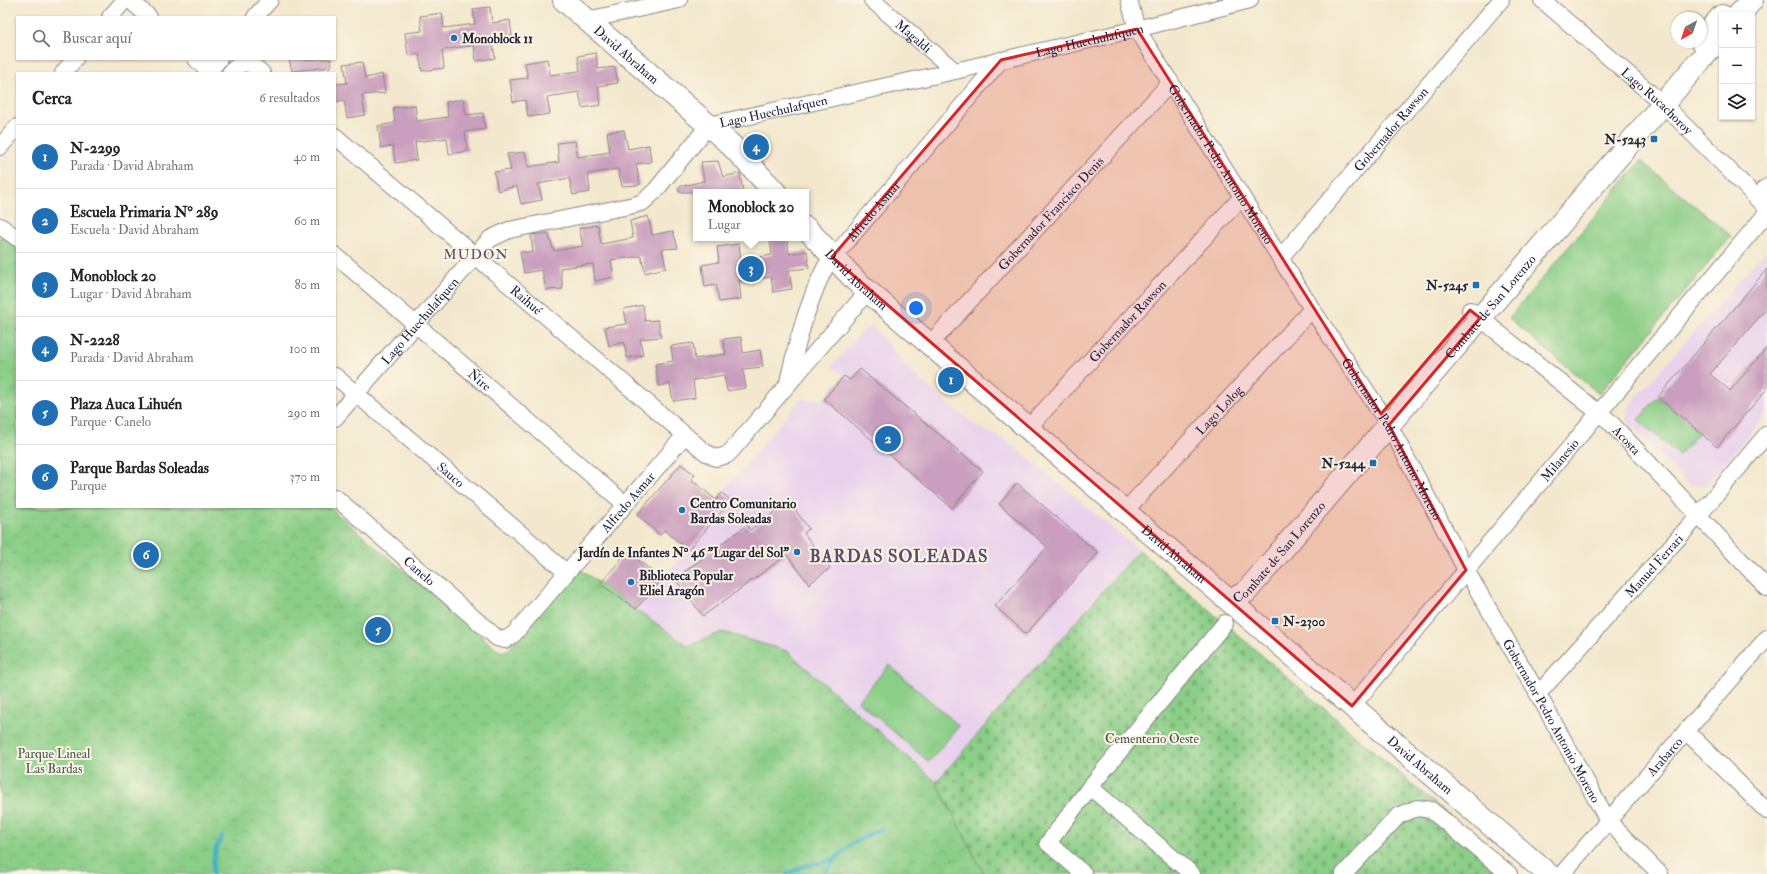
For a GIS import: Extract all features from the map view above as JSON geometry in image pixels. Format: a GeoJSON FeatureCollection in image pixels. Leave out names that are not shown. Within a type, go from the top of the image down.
{"type":"FeatureCollection","features":[{"type":"Feature","properties":{"kind":"main road","name":"David Abraham"},"geometry":{"type":"LineString","coordinates":[[564,0],[709,125],[744,158],[772,189]]}},
{"type":"Feature","properties":{"kind":"main road","name":"Combate de San Lorenzo"},"geometry":{"type":"LineString","coordinates":[[1725,12],[1735,0]]}},
{"type":"Feature","properties":{"kind":"main road"},"geometry":{"type":"LineString","coordinates":[[1742,12],[1752,0]]}},
{"type":"Feature","properties":{"kind":"main road","name":"Combate de San Lorenzo"},"geometry":{"type":"LineString","coordinates":[[1707,33],[1719,19]]}},
{"type":"Feature","properties":{"kind":"main road","name":"Combate de San Lorenzo"},"geometry":{"type":"LineString","coordinates":[[1230,601],[1236,584],[1385,419],[1658,100],[1719,38]]}},
{"type":"Feature","properties":{"kind":"main road","name":"Combate de San Lorenzo"},"geometry":{"type":"LineString","coordinates":[[1658,100],[1695,48]]}},
{"type":"Feature","properties":{"kind":"main road","name":"David Abraham"},"geometry":{"type":"LineString","coordinates":[[809,231],[832,258],[868,291],[1548,874]]}},
{"type":"Feature","properties":{"kind":"street"},"geometry":{"type":"LineString","coordinates":[[111,16],[125,0]]}},
{"type":"Feature","properties":{"kind":"street"},"geometry":{"type":"LineString","coordinates":[[130,0],[148,16]]}},
{"type":"Feature","properties":{"kind":"street"},"geometry":{"type":"LineString","coordinates":[[256,16],[270,0]]}},
{"type":"Feature","properties":{"kind":"street"},"geometry":{"type":"LineString","coordinates":[[587,20],[679,0]]}},
{"type":"Feature","properties":{"kind":"street","name":"Magaldi"},"geometry":{"type":"LineString","coordinates":[[872,0],[955,71]]}},
{"type":"Feature","properties":{"kind":"street","name":"Gobernador Pedro Antonio Moreno"},"geometry":{"type":"LineString","coordinates":[[1130,0],[1137,29],[1312,309],[1385,419],[1466,570],[1538,694],[1608,821],[1660,874]]}},
{"type":"Feature","properties":{"kind":"street","name":"Lago Huechulafquen"},"geometry":{"type":"LineString","coordinates":[[336,417],[490,239],[509,230],[643,202],[655,191],[709,125],[1137,29],[1250,0]]}},
{"type":"Feature","properties":{"kind":"street","name":"Gobernador Rawson"},"geometry":{"type":"LineString","coordinates":[[1280,258],[1501,0]]}},
{"type":"Feature","properties":{"kind":"street","name":"Lago Rucachoroy"},"geometry":{"type":"LineString","coordinates":[[1542,0],[1658,100],[1763,197]]}},
{"type":"Feature","properties":{"kind":"street"},"geometry":{"type":"LineString","coordinates":[[64,72],[74,60]]}},
{"type":"Feature","properties":{"kind":"street"},"geometry":{"type":"LineString","coordinates":[[198,60],[212,68]]}},
{"type":"Feature","properties":{"kind":"street","name":"Alfredo Asmar"},"geometry":{"type":"LineString","coordinates":[[787,385],[796,347],[823,272],[832,258],[1001,60]]}},
{"type":"Feature","properties":{"kind":"street"},"geometry":{"type":"LineString","coordinates":[[231,72],[238,65],[244,63],[252,65],[261,72]]}},
{"type":"Feature","properties":{"kind":"street","name":"Gobernador Francisco Denis"},"geometry":{"type":"LineString","coordinates":[[930,344],[1171,82]]}},
{"type":"Feature","properties":{"kind":"street"},"geometry":{"type":"LineString","coordinates":[[0,147],[16,128]]}},
{"type":"Feature","properties":{"kind":"street","name":"Raihué"},"geometry":{"type":"LineString","coordinates":[[336,137],[710,456],[721,458]]}},
{"type":"Feature","properties":{"kind":"street","name":"Gobernador Rawson"},"geometry":{"type":"LineString","coordinates":[[1028,428],[1242,197]]}},
{"type":"Feature","properties":{"kind":"street","name":"Milanesio"},"geometry":{"type":"LineString","coordinates":[[1352,706],[1767,213]]}},
{"type":"Feature","properties":{"kind":"street"},"geometry":{"type":"LineString","coordinates":[[0,226],[16,237]]}},
{"type":"Feature","properties":{"kind":"street","name":"Ñire"},"geometry":{"type":"LineString","coordinates":[[336,256],[625,504]]}},
{"type":"Feature","properties":{"kind":"street","name":"Alfredo Asmar"},"geometry":{"type":"LineString","coordinates":[[721,458],[732,450],[868,291]]}},
{"type":"Feature","properties":{"kind":"street","name":"Lago Lolog"},"geometry":{"type":"LineString","coordinates":[[1125,511],[1312,309]]}},
{"type":"Feature","properties":{"kind":"street","name":"Acosta"},"geometry":{"type":"LineString","coordinates":[[1475,314],[1599,413],[1699,515],[1767,588]]}},
{"type":"Feature","properties":{"kind":"street","name":"Sauco"},"geometry":{"type":"LineString","coordinates":[[336,377],[566,572]]}},
{"type":"Feature","properties":{"kind":"street","name":"Manuel Ferrari"},"geometry":{"type":"LineString","coordinates":[[1538,694],[1699,515],[1767,434]]}},
{"type":"Feature","properties":{"kind":"street","name":"Alfredo Asmar"},"geometry":{"type":"LineString","coordinates":[[505,640],[514,634],[685,435]]}},
{"type":"Feature","properties":{"kind":"street","name":"Canelo"},"geometry":{"type":"LineString","coordinates":[[336,498],[497,638],[505,640]]}},
{"type":"Feature","properties":{"kind":"street"},"geometry":{"type":"LineString","coordinates":[[1084,874],[1048,843],[1090,787],[1225,623]]}},
{"type":"Feature","properties":{"kind":"street","name":"Arabarco"},"geometry":{"type":"LineString","coordinates":[[1562,874],[1767,638]]}},
{"type":"Feature","properties":{"kind":"street"},"geometry":{"type":"LineString","coordinates":[[1686,731],[1767,811]]}},
{"type":"Feature","properties":{"kind":"street"},"geometry":{"type":"LineString","coordinates":[[1090,787],[1192,874]]}},
{"type":"Feature","properties":{"kind":"street"},"geometry":{"type":"LineString","coordinates":[[1344,874],[1398,816],[1417,808],[1431,810],[1509,874]]}},
{"type":"Feature","properties":{"kind":"highlighted area"},"geometry":{"type":"Polygon","coordinates":[[[1137,29],[1381,414],[1470,310],[1480,318],[1389,425],[1466,570],[1352,706],[832,257],[1001,60],[1137,29]]]}},
{"type":"Feature","properties":{"kind":"shaded area"},"geometry":{"type":"Polygon","coordinates":[[[1767,249],[1767,413],[1706,485],[1689,486],[1627,420],[1627,408],[1767,249]]]}},
{"type":"Feature","properties":{"kind":"shaded area"},"geometry":{"type":"Polygon","coordinates":[[[865,328],[874,328],[915,376],[977,427],[1009,442],[1139,550],[936,782],[787,651],[722,632],[688,646],[636,609],[731,501],[722,493],[801,399],[824,399],[844,376],[832,366],[865,328]]]}},
{"type":"Feature","properties":{"kind":"green space"},"geometry":{"type":"Polygon","coordinates":[[[1641,161],[1731,236],[1599,394],[1509,318],[1641,161]]]}},
{"type":"Feature","properties":{"kind":"green space","name":"Parque Lineal Las Bardas"},"geometry":{"type":"Polygon","coordinates":[[[0,236],[16,246],[16,508],[330,508],[497,650],[501,651],[505,651],[511,647],[578,568],[688,646],[722,632],[787,651],[936,782],[984,874],[0,874],[0,236]]]}},
{"type":"Feature","properties":{"kind":"green space"},"geometry":{"type":"Polygon","coordinates":[[[1658,397],[1699,432],[1679,455],[1638,420],[1658,397]]]}},
{"type":"Feature","properties":{"kind":"green space","name":"Cementerio Oeste"},"geometry":{"type":"Polygon","coordinates":[[[1139,550],[1517,874],[984,874],[936,782],[1139,550]]]}},
{"type":"Feature","properties":{"kind":"green space"},"geometry":{"type":"Polygon","coordinates":[[[889,665],[959,726],[929,762],[858,701],[889,665]]]}},
{"type":"Feature","properties":{"kind":"building","name":"Monoblock 11"},"geometry":{"type":"Polygon","coordinates":[[[490,7],[492,23],[510,20],[512,36],[492,39],[495,58],[476,61],[474,45],[442,50],[444,68],[422,71],[419,54],[408,55],[405,33],[422,31],[420,16],[442,13],[444,28],[475,24],[473,9],[490,7]]]}},
{"type":"Feature","properties":{"kind":"building"},"geometry":{"type":"Polygon","coordinates":[[[596,53],[598,69],[615,67],[618,83],[598,86],[601,105],[582,108],[579,92],[547,97],[550,114],[528,117],[525,100],[513,102],[510,80],[528,78],[525,63],[547,59],[550,75],[580,71],[578,56],[596,53]]]}},
{"type":"Feature","properties":{"kind":"building"},"geometry":{"type":"Polygon","coordinates":[[[289,60],[331,60],[331,67],[292,71],[289,60]]]}},
{"type":"Feature","properties":{"kind":"building"},"geometry":{"type":"Polygon","coordinates":[[[362,62],[365,78],[382,74],[385,93],[362,95],[365,115],[347,118],[344,100],[336,102],[336,84],[347,83],[344,64],[362,62]]]}},
{"type":"Feature","properties":{"kind":"building"},"geometry":{"type":"Polygon","coordinates":[[[463,99],[466,115],[483,113],[485,129],[465,132],[468,151],[449,154],[447,138],[415,142],[417,160],[395,163],[393,146],[381,148],[378,126],[395,123],[393,108],[415,105],[417,121],[448,117],[446,102],[463,99]]]}},
{"type":"Feature","properties":{"kind":"building"},"geometry":{"type":"Polygon","coordinates":[[[624,130],[628,149],[649,145],[651,162],[636,164],[640,185],[622,186],[618,169],[588,174],[590,192],[573,195],[569,178],[538,184],[542,200],[521,204],[517,186],[498,191],[494,172],[511,170],[507,154],[525,152],[528,167],[559,162],[557,143],[575,141],[578,157],[610,152],[607,132],[624,130]]]}},
{"type":"Feature","properties":{"kind":"building"},"geometry":{"type":"Polygon","coordinates":[[[718,161],[723,177],[740,173],[743,189],[693,189],[693,192],[679,192],[678,187],[704,181],[701,162],[718,161]]]}},
{"type":"Feature","properties":{"kind":"building"},"geometry":{"type":"Polygon","coordinates":[[[648,216],[652,235],[673,231],[678,248],[662,249],[666,268],[645,273],[641,256],[611,260],[614,277],[595,281],[593,264],[560,268],[563,289],[546,290],[542,270],[524,273],[520,252],[533,252],[531,235],[548,233],[554,251],[583,246],[579,228],[598,225],[601,244],[633,238],[630,221],[648,216]]]}},
{"type":"Feature","properties":{"kind":"building"},"geometry":{"type":"Polygon","coordinates":[[[770,241],[787,241],[789,254],[807,251],[809,268],[789,270],[792,289],[773,292],[771,277],[739,281],[741,299],[719,302],[716,285],[705,287],[702,265],[719,262],[717,247],[739,244],[741,260],[772,255],[770,241]]]}},
{"type":"Feature","properties":{"kind":"building"},"geometry":{"type":"Polygon","coordinates":[[[1767,269],[1767,308],[1710,374],[1730,391],[1767,347],[1767,389],[1717,447],[1658,397],[1767,269]]]}},
{"type":"Feature","properties":{"kind":"building"},"geometry":{"type":"Polygon","coordinates":[[[643,305],[645,321],[658,320],[661,337],[640,339],[643,355],[627,358],[624,342],[609,346],[605,327],[627,324],[624,309],[643,305]]]}},
{"type":"Feature","properties":{"kind":"building"},"geometry":{"type":"Polygon","coordinates":[[[741,337],[743,353],[760,350],[763,367],[743,369],[746,388],[727,391],[724,375],[693,380],[695,398],[673,401],[670,384],[659,386],[655,364],[673,361],[671,346],[693,343],[695,359],[726,354],[723,339],[741,337]]]}},
{"type":"Feature","properties":{"kind":"building"},"geometry":{"type":"Polygon","coordinates":[[[860,369],[983,471],[952,508],[824,399],[844,376],[850,380],[860,369]]]}},
{"type":"Feature","properties":{"kind":"building","name":"Centro Comunitario Bardas Soleadas"},"geometry":{"type":"Polygon","coordinates":[[[681,464],[695,475],[691,479],[716,500],[722,493],[731,501],[688,550],[664,530],[660,535],[637,515],[681,464]]]}},
{"type":"Feature","properties":{"kind":"building"},"geometry":{"type":"Polygon","coordinates":[[[1017,483],[1098,553],[1026,634],[995,606],[1047,547],[999,504],[1017,483]]]}},
{"type":"Feature","properties":{"kind":"building"},"geometry":{"type":"Polygon","coordinates":[[[783,506],[787,511],[793,507],[809,529],[804,533],[830,568],[809,584],[787,555],[703,616],[675,579],[747,525],[750,530],[783,506]]]}},
{"type":"Feature","properties":{"kind":"building","name":"Biblioteca Popular Eliel Aragón"},"geometry":{"type":"Polygon","coordinates":[[[628,551],[662,580],[636,609],[600,584],[628,551]]]}},
{"type":"Feature","properties":{"kind":"waterway"},"geometry":{"type":"LineString","coordinates":[[824,874],[842,852],[856,842],[881,829]]}},
{"type":"Feature","properties":{"kind":"waterway"},"geometry":{"type":"LineString","coordinates":[[213,874],[214,855],[222,837]]}},
{"type":"Feature","properties":{"kind":"waterway"},"geometry":{"type":"LineString","coordinates":[[787,874],[804,866],[834,860]]}},
{"type":"Feature","properties":{"kind":"place","name":"Monoblock 11"},"geometry":{"type":"Point","coordinates":[454,38]}},
{"type":"Feature","properties":{"kind":"place","name":"N-5243"},"geometry":{"type":"Point","coordinates":[1654,139]}},
{"type":"Feature","properties":{"kind":"place","name":"N-2228"},"geometry":{"type":"Point","coordinates":[756,147]}},
{"type":"Feature","properties":{"kind":"place","name":"Monoblock 20"},"geometry":{"type":"Point","coordinates":[751,269]}},
{"type":"Feature","properties":{"kind":"place","name":"N-5245"},"geometry":{"type":"Point","coordinates":[1476,285]}},
{"type":"Feature","properties":{"kind":"place","name":"N-2299"},"geometry":{"type":"Point","coordinates":[951,380]}},
{"type":"Feature","properties":{"kind":"place","name":"Escuela Primaria N° 289"},"geometry":{"type":"Point","coordinates":[888,439]}},
{"type":"Feature","properties":{"kind":"place","name":"N-5244"},"geometry":{"type":"Point","coordinates":[1373,463]}},
{"type":"Feature","properties":{"kind":"place","name":"Centro Comunitario Bardas Soleadas"},"geometry":{"type":"Point","coordinates":[682,510]}},
{"type":"Feature","properties":{"kind":"place","name":"Jardín de Infantes N° 46 \"Lugar del Sol\""},"geometry":{"type":"Point","coordinates":[797,552]}},
{"type":"Feature","properties":{"kind":"place","name":"Parque Bardas Soleadas"},"geometry":{"type":"Point","coordinates":[146,555]}},
{"type":"Feature","properties":{"kind":"place","name":"Biblioteca Popular Eliel Aragón"},"geometry":{"type":"Point","coordinates":[631,582]}},
{"type":"Feature","properties":{"kind":"place","name":"N-2300"},"geometry":{"type":"Point","coordinates":[1275,621]}},
{"type":"Feature","properties":{"kind":"place","name":"Plaza Auca Lihuén"},"geometry":{"type":"Point","coordinates":[378,630]}},
{"type":"Feature","properties":{"kind":"district","name":"MUDON"},"geometry":{"type":"Point","coordinates":[476,254]}},
{"type":"Feature","properties":{"kind":"district","name":"BARDAS SOLEADAS"},"geometry":{"type":"Point","coordinates":[899,556]}}]}
